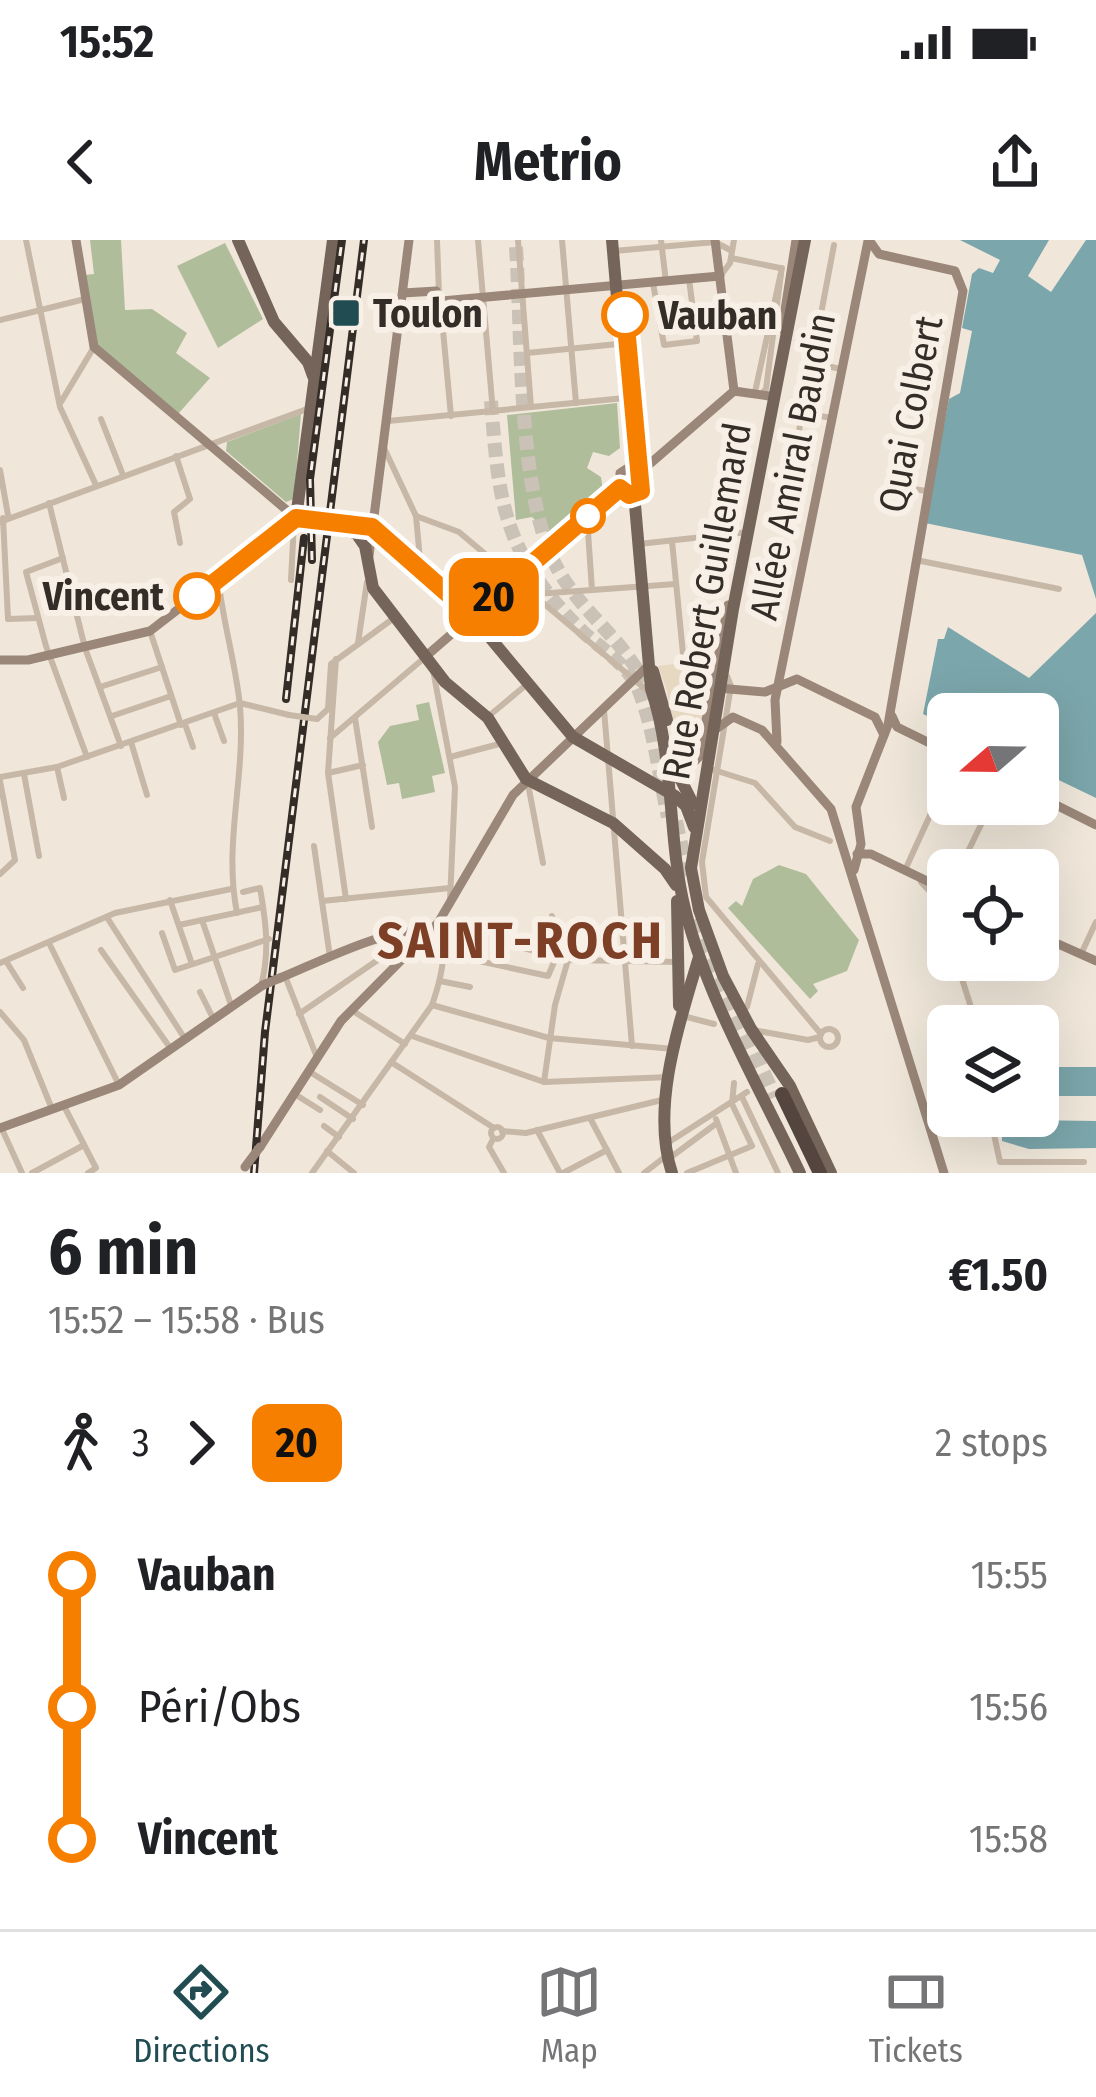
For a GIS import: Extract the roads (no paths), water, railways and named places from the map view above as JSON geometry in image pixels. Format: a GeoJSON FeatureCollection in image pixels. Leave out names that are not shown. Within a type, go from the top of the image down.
{"type":"FeatureCollection","features":[{"type":"Feature","properties":{"kind":"highway"},"geometry":{"type":"LineString","coordinates":[[779,1095],[816,1173]]}},
{"type":"Feature","properties":{"kind":"main road"},"geometry":{"type":"LineString","coordinates":[[238,240],[274,322],[308,362],[314,383]]}},
{"type":"Feature","properties":{"kind":"main road"},"geometry":{"type":"LineString","coordinates":[[333,240],[300,516],[363,526],[421,570],[472,615],[572,737],[668,793],[686,806],[696,822]]}},
{"type":"Feature","properties":{"kind":"main road"},"geometry":{"type":"LineString","coordinates":[[767,393],[786,336],[801,240]]}},
{"type":"Feature","properties":{"kind":"main road"},"geometry":{"type":"LineString","coordinates":[[613,246],[626,398],[638,466],[634,494],[646,544],[642,586],[649,665],[676,779],[696,822]]}},
{"type":"Feature","properties":{"kind":"main road","name":"Rue Robert Guillemard"},"geometry":{"type":"LineString","coordinates":[[767,393],[768,431],[723,669],[726,688],[714,733],[711,772],[696,822],[694,888],[707,932],[751,1029],[790,1086],[831,1173]]}},
{"type":"Feature","properties":{"kind":"main road"},"geometry":{"type":"LineString","coordinates":[[363,526],[368,578],[429,662],[488,718],[537,796],[613,823],[675,883],[711,983],[800,1173]]}},
{"type":"Feature","properties":{"kind":"main road"},"geometry":{"type":"LineString","coordinates":[[659,697],[686,981],[678,1031]]}},
{"type":"Feature","properties":{"kind":"main road"},"geometry":{"type":"LineString","coordinates":[[672,838],[685,908]]}},
{"type":"Feature","properties":{"kind":"main road"},"geometry":{"type":"LineString","coordinates":[[672,1173],[666,1153],[674,1049],[686,981],[707,932]]}},
{"type":"Feature","properties":{"kind":"main road"},"geometry":{"type":"LineString","coordinates":[[686,981],[711,983]]}},
{"type":"Feature","properties":{"kind":"street"},"geometry":{"type":"LineString","coordinates":[[26,240],[62,402],[96,485]]}},
{"type":"Feature","properties":{"kind":"street"},"geometry":{"type":"LineString","coordinates":[[76,240],[94,347],[205,443],[300,516]]}},
{"type":"Feature","properties":{"kind":"street"},"geometry":{"type":"LineString","coordinates":[[363,526],[382,443],[409,240]]}},
{"type":"Feature","properties":{"kind":"street"},"geometry":{"type":"LineString","coordinates":[[436,240],[451,416]]}},
{"type":"Feature","properties":{"kind":"street"},"geometry":{"type":"LineString","coordinates":[[478,240],[493,412]]}},
{"type":"Feature","properties":{"kind":"street"},"geometry":{"type":"LineString","coordinates":[[518,240],[531,407]]}},
{"type":"Feature","properties":{"kind":"street"},"geometry":{"type":"LineString","coordinates":[[562,240],[576,403]]}},
{"type":"Feature","properties":{"kind":"street"},"geometry":{"type":"LineString","coordinates":[[404,293],[440,301],[720,276],[734,256],[734,240]]}},
{"type":"Feature","properties":{"kind":"street"},"geometry":{"type":"LineString","coordinates":[[767,393],[770,314],[784,270],[801,240]]}},
{"type":"Feature","properties":{"kind":"street"},"geometry":{"type":"LineString","coordinates":[[863,260],[879,254],[869,240]]}},
{"type":"Feature","properties":{"kind":"street","name":"Allée Amiral Baudin"},"geometry":{"type":"LineString","coordinates":[[783,752],[773,728],[778,683],[869,240]]}},
{"type":"Feature","properties":{"kind":"street"},"geometry":{"type":"LineString","coordinates":[[715,241],[734,391]]}},
{"type":"Feature","properties":{"kind":"street"},"geometry":{"type":"LineString","coordinates":[[613,246],[715,241],[734,256],[784,270]]}},
{"type":"Feature","properties":{"kind":"street"},"geometry":{"type":"LineString","coordinates":[[662,243],[666,282]]}},
{"type":"Feature","properties":{"kind":"street"},"geometry":{"type":"LineString","coordinates":[[798,436],[834,244]]}},
{"type":"Feature","properties":{"kind":"street","name":"Quai Colbert"},"geometry":{"type":"LineString","coordinates":[[879,254],[945,266],[962,279],[962,305],[913,559],[891,711]]}},
{"type":"Feature","properties":{"kind":"street"},"geometry":{"type":"LineString","coordinates":[[784,270],[786,336]]}},
{"type":"Feature","properties":{"kind":"street"},"geometry":{"type":"LineString","coordinates":[[767,393],[784,270]]}},
{"type":"Feature","properties":{"kind":"street"},"geometry":{"type":"LineString","coordinates":[[653,283],[658,338],[664,345],[697,341],[689,279]]}},
{"type":"Feature","properties":{"kind":"street"},"geometry":{"type":"LineString","coordinates":[[0,320],[85,299]]}},
{"type":"Feature","properties":{"kind":"street"},"geometry":{"type":"LineString","coordinates":[[398,318],[433,315],[440,301]]}},
{"type":"Feature","properties":{"kind":"street"},"geometry":{"type":"LineString","coordinates":[[692,310],[770,314]]}},
{"type":"Feature","properties":{"kind":"street"},"geometry":{"type":"LineString","coordinates":[[527,353],[621,344]]}},
{"type":"Feature","properties":{"kind":"street"},"geometry":{"type":"LineString","coordinates":[[62,402],[94,347]]}},
{"type":"Feature","properties":{"kind":"street"},"geometry":{"type":"LineString","coordinates":[[812,363],[841,369]]}},
{"type":"Feature","properties":{"kind":"street"},"geometry":{"type":"LineString","coordinates":[[330,738],[429,662],[472,615],[620,488],[620,473],[638,466],[734,391],[767,393]]}},
{"type":"Feature","properties":{"kind":"street","name":"Rue Robert Guillemard"},"geometry":{"type":"LineString","coordinates":[[676,779],[699,758],[726,688],[767,393]]}},
{"type":"Feature","properties":{"kind":"street"},"geometry":{"type":"LineString","coordinates":[[384,421],[626,398]]}},
{"type":"Feature","properties":{"kind":"street"},"geometry":{"type":"LineString","coordinates":[[4,518],[311,409]]}},
{"type":"Feature","properties":{"kind":"street"},"geometry":{"type":"LineString","coordinates":[[802,412],[832,418]]}},
{"type":"Feature","properties":{"kind":"street"},"geometry":{"type":"LineString","coordinates":[[101,419],[123,475]]}},
{"type":"Feature","properties":{"kind":"street"},"geometry":{"type":"LineString","coordinates":[[382,443],[416,516],[421,570]]}},
{"type":"Feature","properties":{"kind":"street"},"geometry":{"type":"LineString","coordinates":[[176,455],[190,499],[174,512],[180,543]]}},
{"type":"Feature","properties":{"kind":"street"},"geometry":{"type":"LineString","coordinates":[[0,470],[8,619],[38,618]]}},
{"type":"Feature","properties":{"kind":"street"},"geometry":{"type":"LineString","coordinates":[[909,483],[908,488],[926,491]]}},
{"type":"Feature","properties":{"kind":"street"},"geometry":{"type":"LineString","coordinates":[[620,488],[634,494]]}},
{"type":"Feature","properties":{"kind":"street"},"geometry":{"type":"LineString","coordinates":[[49,503],[85,648],[121,746]]}},
{"type":"Feature","properties":{"kind":"street"},"geometry":{"type":"LineString","coordinates":[[291,580],[300,516]]}},
{"type":"Feature","properties":{"kind":"street"},"geometry":{"type":"LineString","coordinates":[[0,660],[50,655],[150,631],[300,516]]}},
{"type":"Feature","properties":{"kind":"street"},"geometry":{"type":"LineString","coordinates":[[416,516],[460,532],[633,682],[659,697]]}},
{"type":"Feature","properties":{"kind":"street"},"geometry":{"type":"LineString","coordinates":[[587,517],[592,590]]}},
{"type":"Feature","properties":{"kind":"street"},"geometry":{"type":"LineString","coordinates":[[646,544],[746,536]]}},
{"type":"Feature","properties":{"kind":"street"},"geometry":{"type":"LineString","coordinates":[[672,541],[683,654]]}},
{"type":"Feature","properties":{"kind":"street"},"geometry":{"type":"LineString","coordinates":[[63,557],[26,572],[87,757]]}},
{"type":"Feature","properties":{"kind":"street"},"geometry":{"type":"LineString","coordinates":[[913,559],[1059,589]]}},
{"type":"Feature","properties":{"kind":"street"},"geometry":{"type":"LineString","coordinates":[[358,643],[368,578]]}},
{"type":"Feature","properties":{"kind":"street"},"geometry":{"type":"LineString","coordinates":[[220,581],[240,703],[231,889],[237,913]]}},
{"type":"Feature","properties":{"kind":"street"},"geometry":{"type":"LineString","coordinates":[[534,594],[676,584]]}},
{"type":"Feature","properties":{"kind":"street"},"geometry":{"type":"LineString","coordinates":[[0,874],[13,866],[0,779],[57,767],[240,703],[317,719],[327,713],[328,669],[396,617]]}},
{"type":"Feature","properties":{"kind":"street"},"geometry":{"type":"LineString","coordinates":[[150,631],[193,747]]}},
{"type":"Feature","properties":{"kind":"street"},"geometry":{"type":"LineString","coordinates":[[336,659],[328,773],[346,899]]}},
{"type":"Feature","properties":{"kind":"street"},"geometry":{"type":"LineString","coordinates":[[429,662],[455,787],[452,894]]}},
{"type":"Feature","properties":{"kind":"street"},"geometry":{"type":"LineString","coordinates":[[243,1170],[350,1009],[436,930],[452,894],[513,795],[649,665]]}},
{"type":"Feature","properties":{"kind":"street"},"geometry":{"type":"LineString","coordinates":[[100,687],[162,667]]}},
{"type":"Feature","properties":{"kind":"street"},"geometry":{"type":"LineString","coordinates":[[751,1029],[808,1040],[820,1036],[708,903],[703,883],[711,772],[725,719],[726,688],[764,692],[797,679],[927,742]]}},
{"type":"Feature","properties":{"kind":"street"},"geometry":{"type":"LineString","coordinates":[[488,718],[529,683]]}},
{"type":"Feature","properties":{"kind":"street"},"geometry":{"type":"LineString","coordinates":[[111,716],[171,696]]}},
{"type":"Feature","properties":{"kind":"street"},"geometry":{"type":"LineString","coordinates":[[604,710],[632,1046]]}},
{"type":"Feature","properties":{"kind":"street"},"geometry":{"type":"LineString","coordinates":[[875,717],[891,711],[893,725]]}},
{"type":"Feature","properties":{"kind":"street"},"geometry":{"type":"LineString","coordinates":[[214,713],[224,741]]}},
{"type":"Feature","properties":{"kind":"street"},"geometry":{"type":"LineString","coordinates":[[875,717],[884,735]]}},
{"type":"Feature","properties":{"kind":"street"},"geometry":{"type":"LineString","coordinates":[[355,718],[372,827]]}},
{"type":"Feature","properties":{"kind":"street"},"geometry":{"type":"LineString","coordinates":[[725,719],[762,730],[831,809],[852,851],[944,1173]]}},
{"type":"Feature","properties":{"kind":"street"},"geometry":{"type":"LineString","coordinates":[[714,733],[725,719]]}},
{"type":"Feature","properties":{"kind":"street"},"geometry":{"type":"LineString","coordinates":[[871,854],[855,828],[856,807],[884,735],[893,725]]}},
{"type":"Feature","properties":{"kind":"street"},"geometry":{"type":"LineString","coordinates":[[131,742],[146,795]]}},
{"type":"Feature","properties":{"kind":"street"},"geometry":{"type":"LineString","coordinates":[[450,757],[503,743]]}},
{"type":"Feature","properties":{"kind":"street","name":"Rue Robert Guillemard"},"geometry":{"type":"LineString","coordinates":[[672,761],[689,770]]}},
{"type":"Feature","properties":{"kind":"street"},"geometry":{"type":"LineString","coordinates":[[513,795],[515,762]]}},
{"type":"Feature","properties":{"kind":"street"},"geometry":{"type":"LineString","coordinates":[[328,773],[363,765]]}},
{"type":"Feature","properties":{"kind":"street"},"geometry":{"type":"LineString","coordinates":[[57,767],[64,798]]}},
{"type":"Feature","properties":{"kind":"street"},"geometry":{"type":"LineString","coordinates":[[711,772],[755,783],[795,827],[830,842]]}},
{"type":"Feature","properties":{"kind":"street"},"geometry":{"type":"LineString","coordinates":[[24,773],[39,856]]}},
{"type":"Feature","properties":{"kind":"street"},"geometry":{"type":"LineString","coordinates":[[668,793],[676,779]]}},
{"type":"Feature","properties":{"kind":"street"},"geometry":{"type":"LineString","coordinates":[[537,796],[543,863]]}},
{"type":"Feature","properties":{"kind":"street"},"geometry":{"type":"LineString","coordinates":[[1059,806],[1096,825]]}},
{"type":"Feature","properties":{"kind":"street"},"geometry":{"type":"LineString","coordinates":[[831,809],[844,817],[856,807]]}},
{"type":"Feature","properties":{"kind":"street"},"geometry":{"type":"LineString","coordinates":[[904,869],[927,820]]}},
{"type":"Feature","properties":{"kind":"street"},"geometry":{"type":"LineString","coordinates":[[841,833],[845,825],[855,828]]}},
{"type":"Feature","properties":{"kind":"street"},"geometry":{"type":"LineString","coordinates":[[852,851],[860,840]]}},
{"type":"Feature","properties":{"kind":"street"},"geometry":{"type":"LineString","coordinates":[[314,846],[330,957]]}},
{"type":"Feature","properties":{"kind":"street"},"geometry":{"type":"LineString","coordinates":[[852,851],[871,854],[927,881]]}},
{"type":"Feature","properties":{"kind":"street"},"geometry":{"type":"LineString","coordinates":[[904,869],[927,886]]}},
{"type":"Feature","properties":{"kind":"street"},"geometry":{"type":"LineString","coordinates":[[243,892],[260,888],[268,939],[262,985]]}},
{"type":"Feature","properties":{"kind":"street"},"geometry":{"type":"LineString","coordinates":[[23,988],[3,962],[108,919],[170,900],[192,901],[231,889]]}},
{"type":"Feature","properties":{"kind":"street"},"geometry":{"type":"LineString","coordinates":[[322,902],[452,894]]}},
{"type":"Feature","properties":{"kind":"street"},"geometry":{"type":"LineString","coordinates":[[170,900],[192,964]]}},
{"type":"Feature","properties":{"kind":"street"},"geometry":{"type":"LineString","coordinates":[[179,925],[263,908]]}},
{"type":"Feature","properties":{"kind":"street"},"geometry":{"type":"LineString","coordinates":[[442,953],[548,976],[558,953],[552,916]]}},
{"type":"Feature","properties":{"kind":"street"},"geometry":{"type":"LineString","coordinates":[[108,919],[146,985],[185,1039]]}},
{"type":"Feature","properties":{"kind":"street"},"geometry":{"type":"LineString","coordinates":[[202,920],[211,958],[231,1005]]}},
{"type":"Feature","properties":{"kind":"street"},"geometry":{"type":"LineString","coordinates":[[1080,956],[1096,922]]}},
{"type":"Feature","properties":{"kind":"street"},"geometry":{"type":"LineString","coordinates":[[22,1173],[1,1127],[119,1085],[262,985],[374,941],[416,929],[436,930]]}},
{"type":"Feature","properties":{"kind":"street"},"geometry":{"type":"LineString","coordinates":[[312,1173],[432,1005],[442,953],[436,930]]}},
{"type":"Feature","properties":{"kind":"street"},"geometry":{"type":"LineString","coordinates":[[161,932],[175,970],[268,939]]}},
{"type":"Feature","properties":{"kind":"street"},"geometry":{"type":"LineString","coordinates":[[374,941],[395,966]]}},
{"type":"Feature","properties":{"kind":"street"},"geometry":{"type":"LineString","coordinates":[[501,942],[558,953],[568,960],[681,963]]}},
{"type":"Feature","properties":{"kind":"street"},"geometry":{"type":"LineString","coordinates":[[46,946],[119,1085]]}},
{"type":"Feature","properties":{"kind":"street"},"geometry":{"type":"LineString","coordinates":[[1059,946],[1096,961]]}},
{"type":"Feature","properties":{"kind":"street"},"geometry":{"type":"LineString","coordinates":[[101,950],[171,1048]]}},
{"type":"Feature","properties":{"kind":"street"},"geometry":{"type":"LineString","coordinates":[[299,1014],[385,955]]}},
{"type":"Feature","properties":{"kind":"street"},"geometry":{"type":"LineString","coordinates":[[544,1082],[568,960]]}},
{"type":"Feature","properties":{"kind":"street"},"geometry":{"type":"LineString","coordinates":[[747,1007],[758,964]]}},
{"type":"Feature","properties":{"kind":"street"},"geometry":{"type":"LineString","coordinates":[[282,977],[316,1055]]}},
{"type":"Feature","properties":{"kind":"street"},"geometry":{"type":"LineString","coordinates":[[440,981],[470,987]]}},
{"type":"Feature","properties":{"kind":"street"},"geometry":{"type":"LineString","coordinates":[[133,994],[146,985]]}},
{"type":"Feature","properties":{"kind":"street"},"geometry":{"type":"LineString","coordinates":[[200,992],[212,1018]]}},
{"type":"Feature","properties":{"kind":"street"},"geometry":{"type":"LineString","coordinates":[[432,1005],[549,1038],[674,1049]]}},
{"type":"Feature","properties":{"kind":"street"},"geometry":{"type":"LineString","coordinates":[[350,1009],[405,1044]]}},
{"type":"Feature","properties":{"kind":"street"},"geometry":{"type":"LineString","coordinates":[[0,1012],[25,1040],[58,1107],[84,1145],[96,1168],[88,1173]]}},
{"type":"Feature","properties":{"kind":"street"},"geometry":{"type":"LineString","coordinates":[[683,1016],[714,1024]]}},
{"type":"Feature","properties":{"kind":"street"},"geometry":{"type":"LineString","coordinates":[[0,1034],[14,1028]]}},
{"type":"Feature","properties":{"kind":"street"},"geometry":{"type":"LineString","coordinates":[[412,1036],[544,1082],[671,1077]]}},
{"type":"Feature","properties":{"kind":"street"},"geometry":{"type":"LineString","coordinates":[[391,1062],[498,1130],[537,1130],[669,1099]]}},
{"type":"Feature","properties":{"kind":"street"},"geometry":{"type":"LineString","coordinates":[[308,1070],[363,1105]]}},
{"type":"Feature","properties":{"kind":"street"},"geometry":{"type":"LineString","coordinates":[[686,1173],[752,1146],[732,1104],[734,1083]]}},
{"type":"Feature","properties":{"kind":"street"},"geometry":{"type":"LineString","coordinates":[[292,1093],[320,1110]]}},
{"type":"Feature","properties":{"kind":"street"},"geometry":{"type":"LineString","coordinates":[[644,1173],[744,1094],[778,1173]]}},
{"type":"Feature","properties":{"kind":"street"},"geometry":{"type":"LineString","coordinates":[[320,1097],[353,1119]]}},
{"type":"Feature","properties":{"kind":"street"},"geometry":{"type":"LineString","coordinates":[[589,1116],[619,1173]]}},
{"type":"Feature","properties":{"kind":"street"},"geometry":{"type":"LineString","coordinates":[[666,1153],[716,1119]]}},
{"type":"Feature","properties":{"kind":"street"},"geometry":{"type":"LineString","coordinates":[[716,1119],[736,1173]]}},
{"type":"Feature","properties":{"kind":"street"},"geometry":{"type":"LineString","coordinates":[[324,1126],[339,1137]]}},
{"type":"Feature","properties":{"kind":"street"},"geometry":{"type":"LineString","coordinates":[[498,1130],[489,1147],[504,1173]]}},
{"type":"Feature","properties":{"kind":"street"},"geometry":{"type":"LineString","coordinates":[[537,1130],[561,1173],[607,1150]]}},
{"type":"Feature","properties":{"kind":"street"},"geometry":{"type":"LineString","coordinates":[[995,1137],[1000,1162],[1084,1162]]}},
{"type":"Feature","properties":{"kind":"street"},"geometry":{"type":"LineString","coordinates":[[32,1173],[84,1145]]}},
{"type":"Feature","properties":{"kind":"street"},"geometry":{"type":"LineString","coordinates":[[327,1151],[352,1172]]}},
{"type":"Feature","properties":{"kind":"water"},"geometry":{"type":"Polygon","coordinates":[[[960,240],[1049,240],[1028,276],[1051,292],[1086,240],[1096,240],[1096,599],[1082,555],[925,523],[949,399],[960,393],[972,331],[962,328],[972,274],[979,268],[993,273],[1000,260],[960,240]]]}},
{"type":"Feature","properties":{"kind":"water"},"geometry":{"type":"Polygon","coordinates":[[[1096,613],[1096,798],[1059,780],[1059,693],[927,693],[938,639],[944,639],[948,627],[1029,678],[1096,613]]]}},
{"type":"Feature","properties":{"kind":"water"},"geometry":{"type":"Polygon","coordinates":[[[1059,1067],[1096,1067],[1096,1096],[1059,1096],[1059,1067]]]}},
{"type":"Feature","properties":{"kind":"water"},"geometry":{"type":"Polygon","coordinates":[[[1059,1120],[1096,1121],[1096,1148],[1029,1149],[1002,1141],[1002,1137],[1059,1137],[1059,1120]]]}},
{"type":"Feature","properties":{"kind":"tunnel"},"geometry":{"type":"LineString","coordinates":[[516,247],[528,455],[543,534],[565,582],[644,682]]}},
{"type":"Feature","properties":{"kind":"tunnel"},"geometry":{"type":"LineString","coordinates":[[491,401],[502,496],[519,547],[551,598],[634,681],[649,721],[668,817]]}},
{"type":"Feature","properties":{"kind":"tunnel"},"geometry":{"type":"LineString","coordinates":[[676,821],[689,881]]}},
{"type":"Feature","properties":{"kind":"tunnel"},"geometry":{"type":"LineString","coordinates":[[693,920],[775,1097]]}},
{"type":"Feature","properties":{"kind":"railway"},"geometry":{"type":"LineString","coordinates":[[312,560],[310,479],[342,240]]}},
{"type":"Feature","properties":{"kind":"railway"},"geometry":{"type":"LineString","coordinates":[[254,1173],[265,1032],[364,240]]}},
{"type":"Feature","properties":{"kind":"railway"},"geometry":{"type":"LineString","coordinates":[[286,699],[304,538]]}},
{"type":"Feature","properties":{"kind":"place","name":"Toulon"},"geometry":{"type":"Point","coordinates":[346,313]}},
{"type":"Feature","properties":{"kind":"place","name":"Vauban"},"geometry":{"type":"Point","coordinates":[625,315]}},
{"type":"Feature","properties":{"kind":"place","name":"Vincent"},"geometry":{"type":"Point","coordinates":[197,596]}},
{"type":"Feature","properties":{"kind":"district","name":"SAINT-ROCH"},"geometry":{"type":"Point","coordinates":[521,940]}}]}
